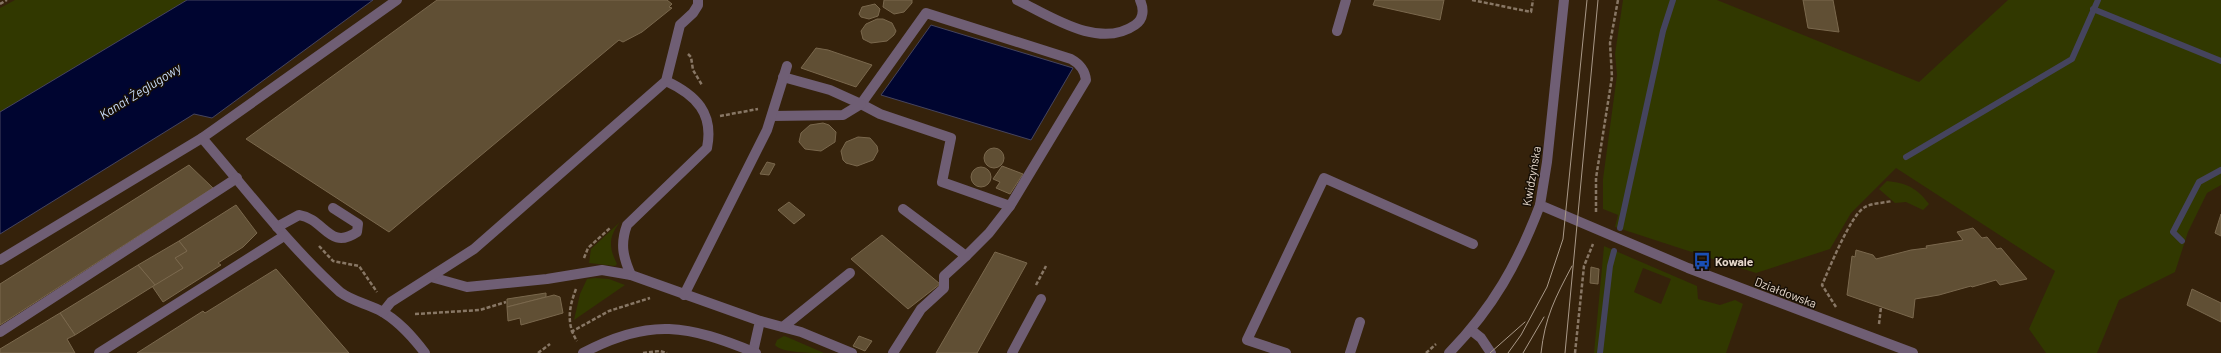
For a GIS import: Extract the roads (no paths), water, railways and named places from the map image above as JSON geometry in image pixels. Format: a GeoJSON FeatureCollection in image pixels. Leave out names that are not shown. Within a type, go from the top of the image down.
{"type":"FeatureCollection","features":[{"type":"Feature","properties":{"kind":"street"},"geometry":{"type":"LineString","coordinates":[[0,260],[202,138],[397,0]]}},
{"type":"Feature","properties":{"kind":"street"},"geometry":{"type":"LineString","coordinates":[[383,312],[391,302],[474,249],[666,81],[680,25],[693,13],[698,5],[698,0]]}},
{"type":"Feature","properties":{"kind":"street"},"geometry":{"type":"LineString","coordinates":[[1017,0],[1077,28],[1092,33],[1110,35],[1125,31],[1135,25],[1142,18],[1144,8],[1140,0]]}},
{"type":"Feature","properties":{"kind":"street"},"geometry":{"type":"LineString","coordinates":[[1337,31],[1346,0]]}},
{"type":"Feature","properties":{"kind":"street","name":"Kwidzyńska"},"geometry":{"type":"LineString","coordinates":[[1449,353],[1471,330],[1500,293],[1520,257],[1540,206],[1547,162],[1564,0]]}},
{"type":"Feature","properties":{"kind":"street"},"geometry":{"type":"LineString","coordinates":[[772,116],[843,115],[861,104],[926,13],[1071,59],[1078,63],[1085,71],[1086,80],[1010,206],[989,233],[944,276],[944,288],[921,309],[893,353]]}},
{"type":"Feature","properties":{"kind":"street"},"geometry":{"type":"LineString","coordinates":[[684,295],[767,130],[787,66]]}},
{"type":"Feature","properties":{"kind":"street"},"geometry":{"type":"LineString","coordinates":[[783,77],[830,90],[880,114],[952,138],[942,182],[1010,206]]}},
{"type":"Feature","properties":{"kind":"street"},"geometry":{"type":"LineString","coordinates":[[632,275],[624,258],[620,241],[627,225],[707,148],[710,136],[708,121],[696,98],[666,81]]}},
{"type":"Feature","properties":{"kind":"street"},"geometry":{"type":"LineString","coordinates":[[202,138],[284,236],[314,268],[351,301],[383,312],[401,325],[425,353]]}},
{"type":"Feature","properties":{"kind":"street"},"geometry":{"type":"LineString","coordinates":[[0,332],[237,178]]}},
{"type":"Feature","properties":{"kind":"street"},"geometry":{"type":"LineString","coordinates":[[1286,353],[1247,340],[1324,178],[1473,244]]}},
{"type":"Feature","properties":{"kind":"street","name":"Działdowska"},"geometry":{"type":"LineString","coordinates":[[1540,206],[1688,268],[1913,353]]}},
{"type":"Feature","properties":{"kind":"street"},"geometry":{"type":"LineString","coordinates":[[277,227],[294,216],[300,215],[311,220],[337,239],[349,238],[357,232],[358,224],[333,208]]}},
{"type":"Feature","properties":{"kind":"street"},"geometry":{"type":"LineString","coordinates":[[903,209],[966,256]]}},
{"type":"Feature","properties":{"kind":"street"},"geometry":{"type":"LineString","coordinates":[[99,353],[284,236]]}},
{"type":"Feature","properties":{"kind":"street"},"geometry":{"type":"LineString","coordinates":[[431,277],[466,286],[547,279],[595,270],[632,275],[684,295],[760,321],[801,332],[852,353]]}},
{"type":"Feature","properties":{"kind":"street"},"geometry":{"type":"LineString","coordinates":[[783,327],[850,273]]}},
{"type":"Feature","properties":{"kind":"street"},"geometry":{"type":"LineString","coordinates":[[1012,353],[1041,299]]}},
{"type":"Feature","properties":{"kind":"street"},"geometry":{"type":"LineString","coordinates":[[583,353],[624,332],[638,329],[662,328],[692,330],[754,352],[760,321]]}},
{"type":"Feature","properties":{"kind":"street"},"geometry":{"type":"LineString","coordinates":[[1350,353],[1360,322]]}},
{"type":"Feature","properties":{"kind":"street"},"geometry":{"type":"LineString","coordinates":[[1471,330],[1481,338],[1490,353]]}},
{"type":"Feature","properties":{"kind":"water","name":"Kanał Żeglugowy"},"geometry":{"type":"Polygon","coordinates":[[[187,0],[373,0],[212,118],[194,114],[0,234],[0,112],[187,0]]]}},
{"type":"Feature","properties":{"kind":"water"},"geometry":{"type":"Polygon","coordinates":[[[931,25],[1073,68],[1031,140],[881,95],[931,25]]]}},
{"type":"Feature","properties":{"kind":"waterway"},"geometry":{"type":"LineString","coordinates":[[1620,228],[1663,31],[1673,0]]}},
{"type":"Feature","properties":{"kind":"waterway"},"geometry":{"type":"LineString","coordinates":[[2094,9],[2098,0]]}},
{"type":"Feature","properties":{"kind":"waterway"},"geometry":{"type":"LineString","coordinates":[[1906,157],[2072,59],[2094,9]]}},
{"type":"Feature","properties":{"kind":"waterway"},"geometry":{"type":"LineString","coordinates":[[2094,9],[2221,61]]}},
{"type":"Feature","properties":{"kind":"waterway"},"geometry":{"type":"LineString","coordinates":[[2182,241],[2173,232],[2199,182],[2221,170]]}},
{"type":"Feature","properties":{"kind":"waterway"},"geometry":{"type":"LineString","coordinates":[[1600,353],[1610,266],[1614,251]]}},
{"type":"Feature","properties":{"kind":"tram line"},"geometry":{"type":"LineString","coordinates":[[1508,353],[1521,335],[1547,287],[1563,239],[1587,0]]}},
{"type":"Feature","properties":{"kind":"tram line"},"geometry":{"type":"LineString","coordinates":[[1565,353],[1598,0]]}},
{"type":"Feature","properties":{"kind":"tram line"},"geometry":{"type":"LineString","coordinates":[[1541,353],[1548,318],[1572,266]]}},
{"type":"Feature","properties":{"kind":"tram line"},"geometry":{"type":"LineString","coordinates":[[1523,353],[1544,317]]}},
{"type":"Feature","properties":{"kind":"tram line"},"geometry":{"type":"LineString","coordinates":[[1490,353],[1525,322]]}},
{"type":"Feature","properties":{"kind":"place","name":"Kowale"},"geometry":{"type":"Point","coordinates":[1702,261]}}]}
